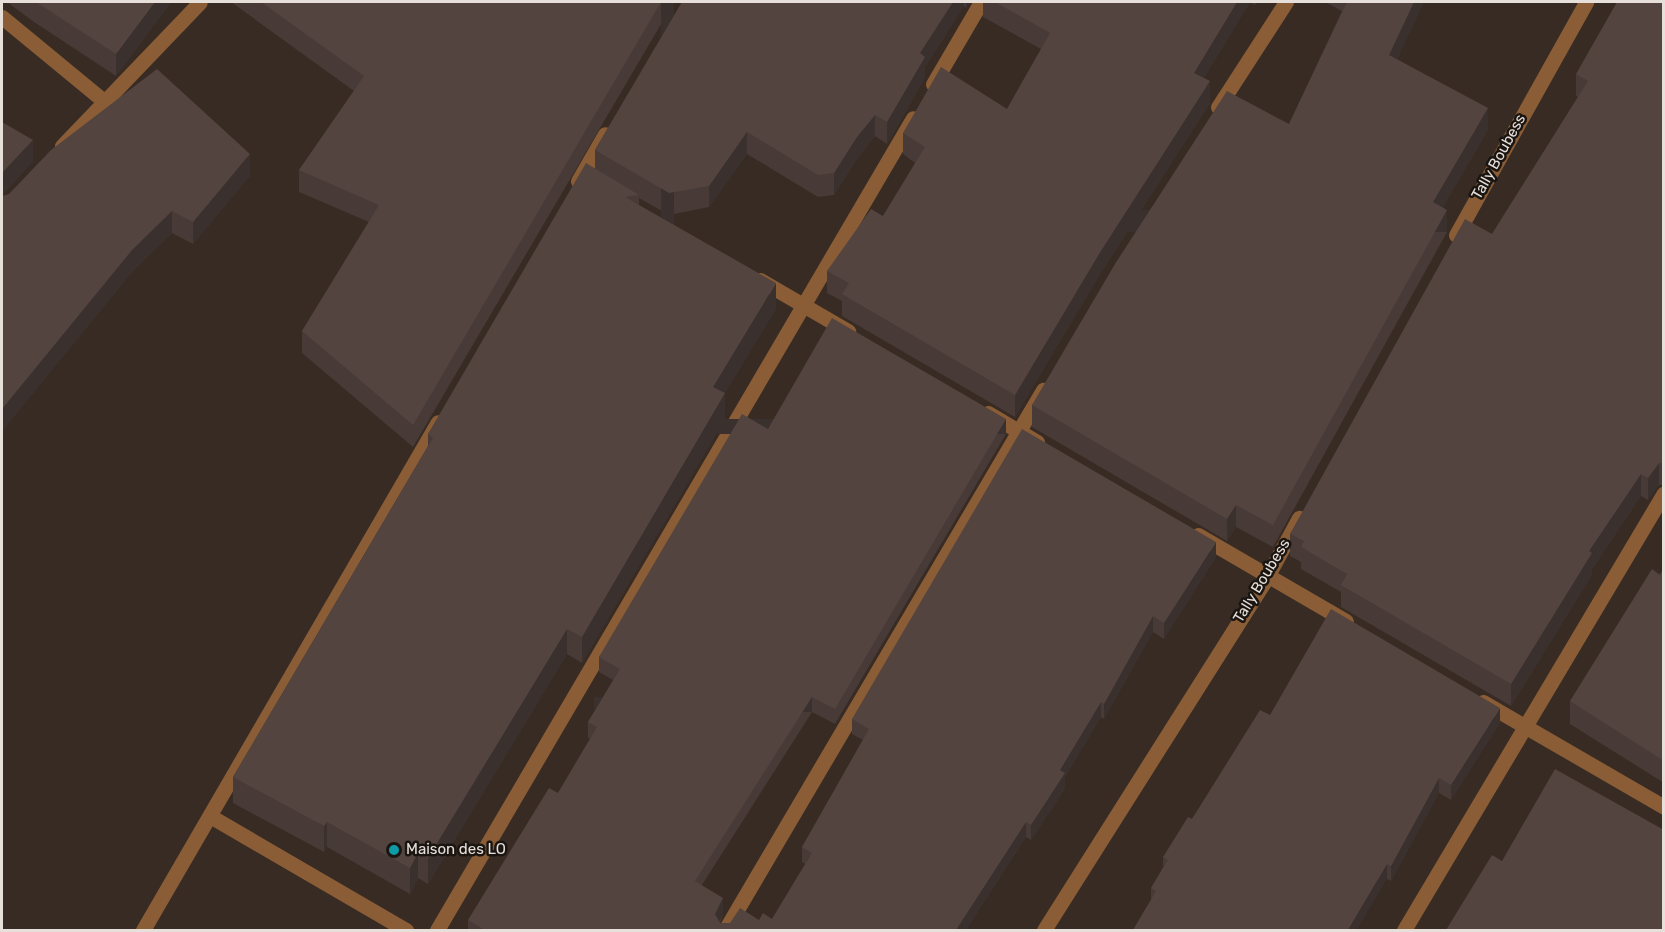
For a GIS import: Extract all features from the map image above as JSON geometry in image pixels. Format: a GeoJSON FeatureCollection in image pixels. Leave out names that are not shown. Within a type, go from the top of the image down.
{"type":"FeatureCollection","features":[{"type":"Feature","properties":{"kind":"street"},"geometry":{"type":"LineString","coordinates":[[52,156],[200,2]]}},
{"type":"Feature","properties":{"kind":"street"},"geometry":{"type":"LineString","coordinates":[[437,930],[981,2]]}},
{"type":"Feature","properties":{"kind":"street"},"geometry":{"type":"LineString","coordinates":[[1209,121],[1286,2]]}},
{"type":"Feature","properties":{"kind":"street","name":"Tally Boubess"},"geometry":{"type":"LineString","coordinates":[[1447,252],[1586,2]]}},
{"type":"Feature","properties":{"kind":"street"},"geometry":{"type":"LineString","coordinates":[[2,17],[104,101]]}},
{"type":"Feature","properties":{"kind":"street"},"geometry":{"type":"LineString","coordinates":[[569,196],[586,178],[611,124]]}},
{"type":"Feature","properties":{"kind":"street"},"geometry":{"type":"LineString","coordinates":[[750,274],[865,341]]}},
{"type":"Feature","properties":{"kind":"street"},"geometry":{"type":"LineString","coordinates":[[725,930],[1048,381]]}},
{"type":"Feature","properties":{"kind":"street"},"geometry":{"type":"LineString","coordinates":[[978,407],[1048,448]]}},
{"type":"Feature","properties":{"kind":"street"},"geometry":{"type":"LineString","coordinates":[[143,930],[443,413]]}},
{"type":"Feature","properties":{"kind":"street"},"geometry":{"type":"LineString","coordinates":[[1404,930],[1664,492]]}},
{"type":"Feature","properties":{"kind":"street","name":"Tally Boubess"},"geometry":{"type":"LineString","coordinates":[[1044,930],[1268,575],[1308,502]]}},
{"type":"Feature","properties":{"kind":"street"},"geometry":{"type":"LineString","coordinates":[[1188,529],[1360,629]]}},
{"type":"Feature","properties":{"kind":"street"},"geometry":{"type":"LineString","coordinates":[[1473,696],[1664,807]]}},
{"type":"Feature","properties":{"kind":"street"},"geometry":{"type":"LineString","coordinates":[[210,816],[406,930]]}},
{"type":"Feature","properties":{"kind":"building"},"geometry":{"type":"Polygon","coordinates":[[[36,2],[155,2],[116,54],[36,2]]]}},
{"type":"Feature","properties":{"kind":"building"},"geometry":{"type":"Polygon","coordinates":[[[261,2],[661,2],[413,425],[302,331],[379,205],[299,170],[364,76],[261,2]]]}},
{"type":"Feature","properties":{"kind":"building"},"geometry":{"type":"Polygon","coordinates":[[[682,2],[953,2],[920,53],[925,57],[887,122],[875,115],[857,137],[834,173],[818,175],[747,132],[709,186],[669,193],[595,150],[682,2]]]}},
{"type":"Feature","properties":{"kind":"building"},"geometry":{"type":"Polygon","coordinates":[[[995,2],[1237,2],[1194,73],[1210,81],[1099,254],[1015,395],[842,294],[849,283],[827,271],[871,209],[883,216],[925,147],[903,133],[941,67],[1007,109],[1050,33],[995,2]]]}},
{"type":"Feature","properties":{"kind":"building"},"geometry":{"type":"Polygon","coordinates":[[[1347,2],[1414,2],[1389,55],[1488,108],[1433,202],[1447,210],[1273,525],[1236,505],[1227,519],[1032,405],[1115,264],[1227,91],[1289,124],[1347,2]]]}},
{"type":"Feature","properties":{"kind":"building"},"geometry":{"type":"Polygon","coordinates":[[[1617,2],[1664,2],[1664,463],[1659,463],[1648,478],[1641,474],[1589,551],[1592,553],[1511,684],[1341,585],[1347,574],[1301,547],[1304,541],[1290,534],[1465,219],[1492,234],[1588,81],[1576,74],[1617,2]]]}},
{"type":"Feature","properties":{"kind":"building"},"geometry":{"type":"Polygon","coordinates":[[[157,69],[250,154],[193,222],[172,211],[132,250],[2,409],[2,196],[9,194],[51,150],[157,69]]]}},
{"type":"Feature","properties":{"kind":"building"},"geometry":{"type":"Polygon","coordinates":[[[2,122],[33,140],[2,173],[2,122]]]}},
{"type":"Feature","properties":{"kind":"building"},"geometry":{"type":"Polygon","coordinates":[[[586,163],[639,195],[625,197],[776,283],[713,387],[725,393],[582,637],[567,629],[428,858],[418,853],[410,868],[327,822],[324,826],[233,777],[433,438],[428,434],[586,163]]]}},
{"type":"Feature","properties":{"kind":"building"},"geometry":{"type":"Polygon","coordinates":[[[832,318],[1006,419],[835,709],[812,697],[695,881],[723,898],[715,914],[720,923],[730,923],[740,908],[759,920],[763,913],[772,919],[812,853],[802,847],[869,729],[852,719],[1022,429],[1216,542],[1164,623],[1153,616],[1104,704],[1101,702],[1060,770],[1065,773],[1031,825],[1026,822],[956,930],[485,930],[468,920],[549,788],[558,793],[597,727],[588,722],[620,669],[599,657],[742,414],[768,429],[832,318]]]}},
{"type":"Feature","properties":{"kind":"building"},"geometry":{"type":"Polygon","coordinates":[[[1664,568],[1664,761],[1570,701],[1652,569],[1660,575],[1664,568]]]}},
{"type":"Feature","properties":{"kind":"building"},"geometry":{"type":"Polygon","coordinates":[[[1331,609],[1500,708],[1451,785],[1439,778],[1391,866],[1387,864],[1348,930],[1133,930],[1156,891],[1151,888],[1168,860],[1163,857],[1188,817],[1192,819],[1260,710],[1270,715],[1331,609]]]}},
{"type":"Feature","properties":{"kind":"building"},"geometry":{"type":"Polygon","coordinates":[[[1555,769],[1664,830],[1664,930],[1446,930],[1492,855],[1502,861],[1555,769]]]}},
{"type":"Feature","properties":{"kind":"place","name":"Maison des LO"},"geometry":{"type":"Point","coordinates":[394,850]}}]}
